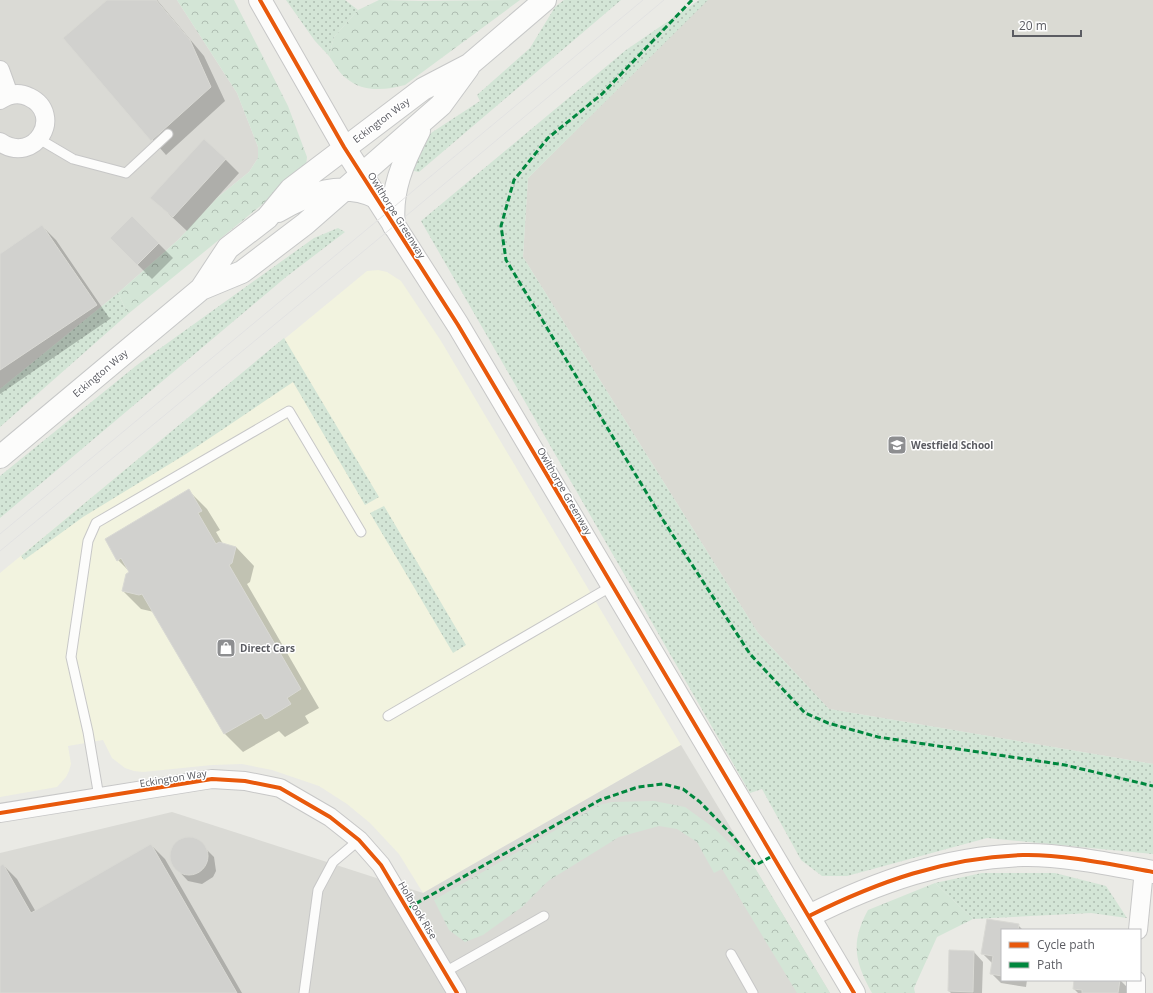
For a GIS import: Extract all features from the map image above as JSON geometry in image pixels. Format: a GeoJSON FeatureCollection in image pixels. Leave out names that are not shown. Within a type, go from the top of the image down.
{"type":"FeatureCollection","features":[{"type":"Feature","properties":{"kind":"street","name":"Owlthorpe Greenway"},"geometry":{"type":"LineString","coordinates":[[260,0],[344,147],[355,182],[376,197],[458,325],[854,993]]}},
{"type":"Feature","properties":{"kind":"street","name":"Eckington Way"},"geometry":{"type":"LineString","coordinates":[[0,457],[201,289],[228,248],[267,218],[291,189],[344,147],[424,88],[469,65],[545,0]]}},
{"type":"Feature","properties":{"kind":"street","name":"Eckington Way"},"geometry":{"type":"LineString","coordinates":[[201,289],[242,272],[305,224],[355,182],[441,105],[469,65]]}},
{"type":"Feature","properties":{"kind":"street"},"geometry":{"type":"LineString","coordinates":[[0,70],[5,98],[18,94],[27,95],[34,99],[44,114],[45,122],[39,139],[33,145],[15,149],[0,142]]}},
{"type":"Feature","properties":{"kind":"street"},"geometry":{"type":"LineString","coordinates":[[394,226],[392,208],[399,174],[406,156],[425,120]]}},
{"type":"Feature","properties":{"kind":"street"},"geometry":{"type":"LineString","coordinates":[[267,218],[296,201],[355,182]]}},
{"type":"Feature","properties":{"kind":"street","name":"Eckington Way"},"geometry":{"type":"LineString","coordinates":[[0,813],[212,780],[246,781],[280,788],[330,818],[359,840]]}},
{"type":"Feature","properties":{"kind":"street","name":"Holbrook Rise"},"geometry":{"type":"LineString","coordinates":[[359,840],[382,865],[457,993]]}},
{"type":"Feature","properties":{"kind":"street"},"geometry":{"type":"LineString","coordinates":[[809,916],[850,896],[900,877],[945,864],[987,857],[1025,855],[1070,859],[1148,871],[1138,929]]}},
{"type":"Feature","properties":{"kind":"street"},"geometry":{"type":"LineString","coordinates":[[1136,981],[1136,993]]}},
{"type":"Feature","properties":{"kind":"lane"},"geometry":{"type":"LineString","coordinates":[[39,139],[73,159],[126,172],[168,134]]}},
{"type":"Feature","properties":{"kind":"lane"},"geometry":{"type":"LineString","coordinates":[[99,797],[88,732],[71,657],[88,541],[96,523],[289,411],[361,532]]}},
{"type":"Feature","properties":{"kind":"lane"},"geometry":{"type":"LineString","coordinates":[[388,716],[612,586]]}},
{"type":"Feature","properties":{"kind":"lane"},"geometry":{"type":"LineString","coordinates":[[304,993],[318,890],[332,862],[359,840]]}},
{"type":"Feature","properties":{"kind":"lane"},"geometry":{"type":"LineString","coordinates":[[445,972],[544,916]]}},
{"type":"Feature","properties":{"kind":"lane"},"geometry":{"type":"LineString","coordinates":[[731,954],[753,993]]}},
{"type":"Feature","properties":{"kind":"shaded area"},"geometry":{"type":"Polygon","coordinates":[[[0,0],[177,0],[237,93],[258,147],[258,158],[249,172],[218,197],[178,240],[118,293],[0,389],[0,0]]]}},
{"type":"Feature","properties":{"kind":"shaded area","name":"Westfield School"},"geometry":{"type":"Polygon","coordinates":[[[707,0],[1153,0],[1153,764],[829,709],[758,633],[523,257],[528,178],[707,0]]]}},
{"type":"Feature","properties":{"kind":"shaded area","name":"Direct Cars"},"geometry":{"type":"Polygon","coordinates":[[[378,270],[387,272],[401,281],[441,341],[681,745],[423,893],[399,854],[370,823],[347,804],[319,786],[272,770],[242,764],[212,765],[143,772],[134,771],[125,768],[112,758],[103,740],[68,746],[71,764],[66,777],[57,787],[0,797],[0,573],[367,271],[378,270]]]}},
{"type":"Feature","properties":{"kind":"shaded area"},"geometry":{"type":"Polygon","coordinates":[[[681,745],[830,993],[0,993],[0,853],[172,812],[423,893],[681,745]]]}},
{"type":"Feature","properties":{"kind":"green space"},"geometry":{"type":"Polygon","coordinates":[[[177,0],[234,0],[288,106],[307,157],[306,166],[296,177],[128,314],[118,293],[178,240],[218,197],[249,172],[258,158],[258,147],[237,93],[177,0]]]}},
{"type":"Feature","properties":{"kind":"green space"},"geometry":{"type":"Polygon","coordinates":[[[286,0],[345,0],[358,10],[334,37],[329,56],[315,41],[286,0]]]}},
{"type":"Feature","properties":{"kind":"green space"},"geometry":{"type":"Polygon","coordinates":[[[379,0],[520,0],[405,85],[375,89],[360,86],[346,78],[329,56],[334,37],[358,10],[379,0]]]}},
{"type":"Feature","properties":{"kind":"green space"},"geometry":{"type":"Polygon","coordinates":[[[564,0],[621,0],[419,172],[409,170],[414,153],[431,133],[480,101],[477,95],[530,48],[555,7],[564,0]]]}},
{"type":"Feature","properties":{"kind":"green space"},"geometry":{"type":"Polygon","coordinates":[[[699,0],[708,0],[528,178],[523,257],[758,633],[829,709],[1153,764],[1153,854],[987,838],[847,876],[822,876],[801,860],[762,789],[750,793],[421,221],[626,50],[699,0]]]}},
{"type":"Feature","properties":{"kind":"green space"},"geometry":{"type":"Polygon","coordinates":[[[338,228],[345,232],[286,277],[0,518],[0,476],[137,365],[314,238],[338,228]]]}},
{"type":"Feature","properties":{"kind":"green space"},"geometry":{"type":"Polygon","coordinates":[[[118,293],[128,314],[0,427],[0,389],[118,293]]]}},
{"type":"Feature","properties":{"kind":"green space"},"geometry":{"type":"Polygon","coordinates":[[[284,338],[379,497],[365,505],[293,382],[186,454],[83,517],[24,560],[21,556],[284,338]]]}},
{"type":"Feature","properties":{"kind":"green space"},"geometry":{"type":"Polygon","coordinates":[[[384,506],[466,645],[453,653],[370,513],[384,506]]]}},
{"type":"Feature","properties":{"kind":"green space"},"geometry":{"type":"Polygon","coordinates":[[[654,801],[685,807],[714,828],[755,868],[830,993],[797,993],[722,869],[714,873],[697,842],[677,829],[659,826],[619,837],[548,881],[522,907],[483,935],[465,942],[449,930],[434,900],[599,805],[612,802],[654,801]]]}},
{"type":"Feature","properties":{"kind":"green space"},"geometry":{"type":"Polygon","coordinates":[[[982,873],[1055,873],[1106,886],[1127,918],[1091,913],[973,919],[935,883],[982,873]]]}},
{"type":"Feature","properties":{"kind":"green space"},"geometry":{"type":"Polygon","coordinates":[[[935,883],[973,919],[937,937],[914,988],[915,993],[872,993],[862,972],[857,952],[859,933],[862,922],[868,910],[935,883]]]}},
{"type":"Feature","properties":{"kind":"building"},"geometry":{"type":"Polygon","coordinates":[[[107,0],[156,0],[190,40],[211,87],[151,141],[63,38],[107,0]]]}},
{"type":"Feature","properties":{"kind":"building"},"geometry":{"type":"Polygon","coordinates":[[[204,139],[226,159],[173,217],[150,198],[204,139]]]}},
{"type":"Feature","properties":{"kind":"building"},"geometry":{"type":"Polygon","coordinates":[[[132,216],[159,243],[137,265],[110,238],[132,216]]]}},
{"type":"Feature","properties":{"kind":"building"},"geometry":{"type":"Polygon","coordinates":[[[42,225],[97,305],[0,370],[0,254],[42,225]]]}},
{"type":"Feature","properties":{"kind":"building","name":"Direct Cars"},"geometry":{"type":"Polygon","coordinates":[[[189,489],[202,511],[198,513],[216,544],[219,542],[236,547],[232,563],[229,565],[301,689],[287,698],[291,704],[268,718],[265,719],[261,713],[224,734],[142,594],[139,595],[122,591],[126,574],[129,572],[121,558],[117,561],[105,539],[189,489]]]}},
{"type":"Feature","properties":{"kind":"building"},"geometry":{"type":"Polygon","coordinates":[[[189,837],[199,840],[205,846],[208,856],[205,866],[199,872],[189,875],[179,872],[173,866],[170,856],[173,846],[179,840],[189,837]]]}},
{"type":"Feature","properties":{"kind":"building"},"geometry":{"type":"Polygon","coordinates":[[[151,844],[237,993],[0,993],[0,866],[3,864],[31,913],[151,844]]]}},
{"type":"Feature","properties":{"kind":"building"},"geometry":{"type":"Polygon","coordinates":[[[987,919],[1019,924],[1018,929],[1001,929],[1001,976],[990,974],[993,956],[981,954],[987,919]]]}},
{"type":"Feature","properties":{"kind":"building"},"geometry":{"type":"Polygon","coordinates":[[[949,950],[974,951],[973,992],[948,991],[949,950]]]}},
{"type":"Feature","properties":{"kind":"building"},"geometry":{"type":"Polygon","coordinates":[[[1074,981],[1120,981],[1118,993],[1082,993],[1082,990],[1073,989],[1074,981]]]}},
{"type":"Feature","properties":{"kind":"tram line"},"geometry":{"type":"LineString","coordinates":[[0,534],[643,0]]}},
{"type":"Feature","properties":{"kind":"tram line"},"geometry":{"type":"LineString","coordinates":[[0,551],[394,226],[664,0]]}},
{"type":"Feature","properties":{"kind":"marked path"},"geometry":{"type":"LineString","coordinates":[[692,0],[602,94],[548,138],[514,180],[501,226],[506,260],[663,520],[750,654],[805,713],[828,723],[878,737],[1065,765],[1153,786]]}},
{"type":"Feature","properties":{"kind":"marked path"},"geometry":{"type":"LineString","coordinates":[[408,908],[600,800],[638,787],[663,784],[683,789],[700,802],[732,835],[756,865],[772,856]]}},
{"type":"Feature","properties":{"kind":"cycle path"},"geometry":{"type":"LineString","coordinates":[[260,0],[344,147],[458,325],[854,993]]}},
{"type":"Feature","properties":{"kind":"cycle path"},"geometry":{"type":"LineString","coordinates":[[0,813],[212,779],[245,781],[280,788],[330,817],[359,840],[381,865],[457,993]]}},
{"type":"Feature","properties":{"kind":"cycle path"},"geometry":{"type":"LineString","coordinates":[[809,916],[860,892],[887,882],[940,866],[995,857],[1023,855],[1054,856],[1088,860],[1153,872]]}},
{"type":"Feature","properties":{"kind":"place","name":"Westfield School"},"geometry":{"type":"Point","coordinates":[897,445]}},
{"type":"Feature","properties":{"kind":"place","name":"Direct Cars"},"geometry":{"type":"Point","coordinates":[226,648]}}]}
